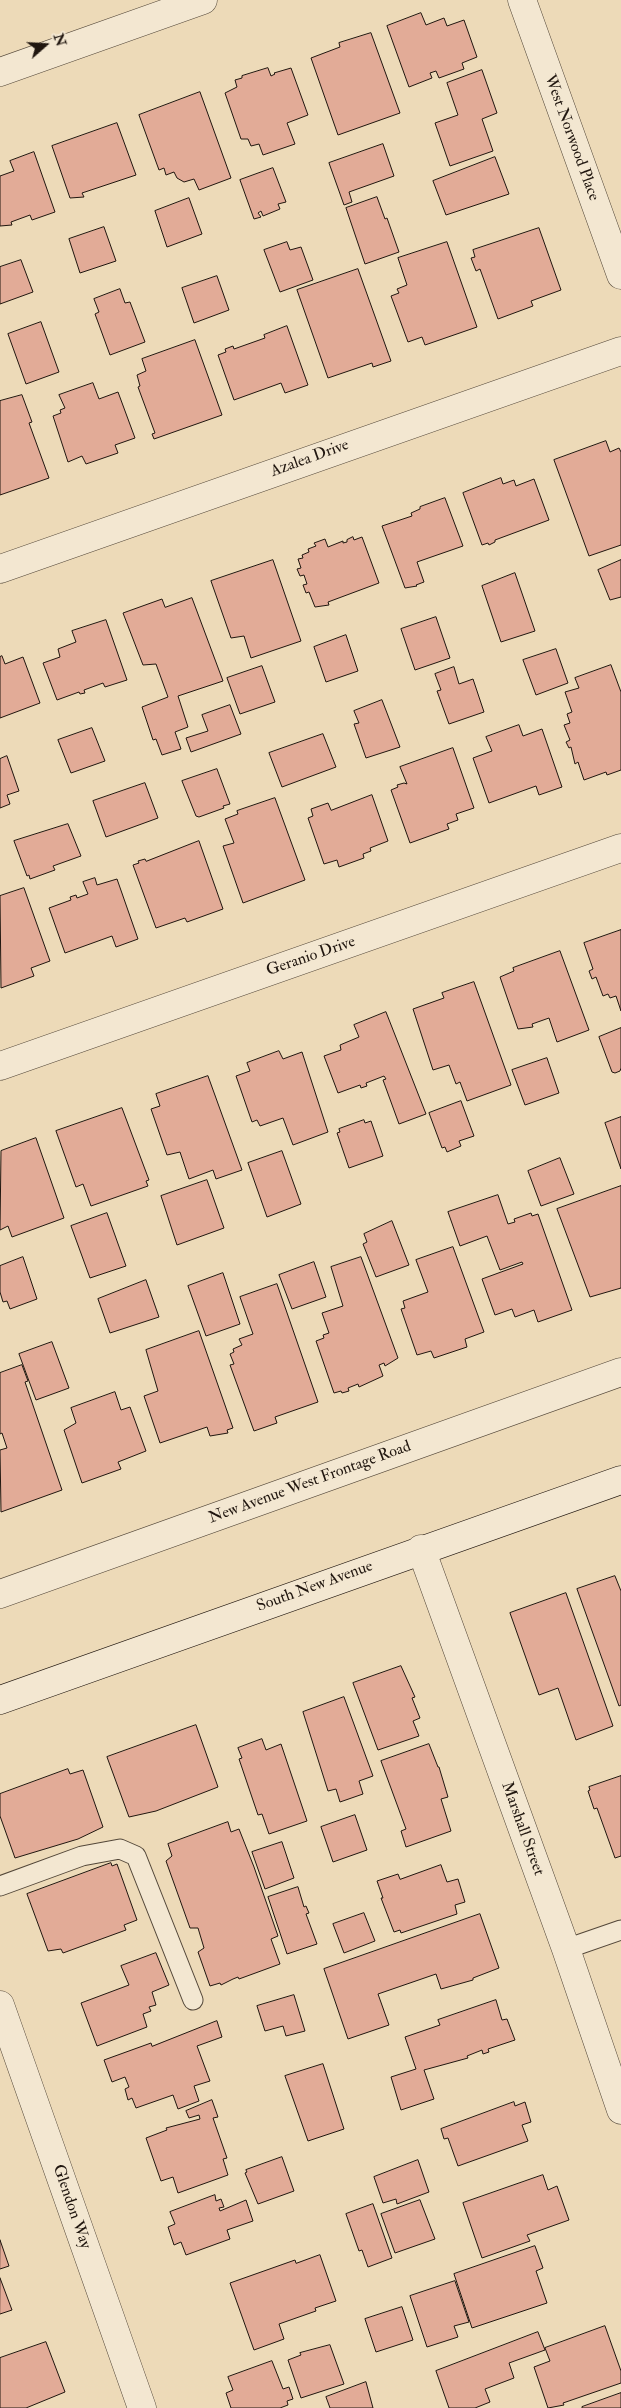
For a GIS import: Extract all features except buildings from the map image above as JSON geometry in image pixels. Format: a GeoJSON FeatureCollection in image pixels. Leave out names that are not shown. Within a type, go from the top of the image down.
{"type":"FeatureCollection","features":[{"type":"Feature","properties":{"kind":"street"},"geometry":{"type":"LineString","coordinates":[[0,72],[203,0]]}},
{"type":"Feature","properties":{"kind":"street","name":"West Norwood Place"},"geometry":{"type":"LineString","coordinates":[[522,0],[621,275]]}},
{"type":"Feature","properties":{"kind":"street","name":"Azalea Drive"},"geometry":{"type":"LineString","coordinates":[[0,569],[621,351]]}},
{"type":"Feature","properties":{"kind":"street","name":"Geranio Drive"},"geometry":{"type":"LineString","coordinates":[[0,1066],[621,848]]}},
{"type":"Feature","properties":{"kind":"street","name":"New Avenue West Frontage Road"},"geometry":{"type":"LineString","coordinates":[[0,1594],[621,1372]]}},
{"type":"Feature","properties":{"kind":"street","name":"South New Avenue"},"geometry":{"type":"LineString","coordinates":[[5,1699],[421,1549],[621,1480]]}},
{"type":"Feature","properties":{"kind":"street","name":"Marshall Street"},"geometry":{"type":"LineString","coordinates":[[421,1549],[566,1949],[621,2110]]}},
{"type":"Feature","properties":{"kind":"street","name":"Glendon Way"},"geometry":{"type":"LineString","coordinates":[[0,2005],[142,2408]]}},
{"type":"Feature","properties":{"kind":"lane"},"geometry":{"type":"LineString","coordinates":[[0,1886],[82,1856],[120,1849],[136,1856],[194,2000]]}},
{"type":"Feature","properties":{"kind":"lane"},"geometry":{"type":"LineString","coordinates":[[566,1949],[621,1930]]}}]}
